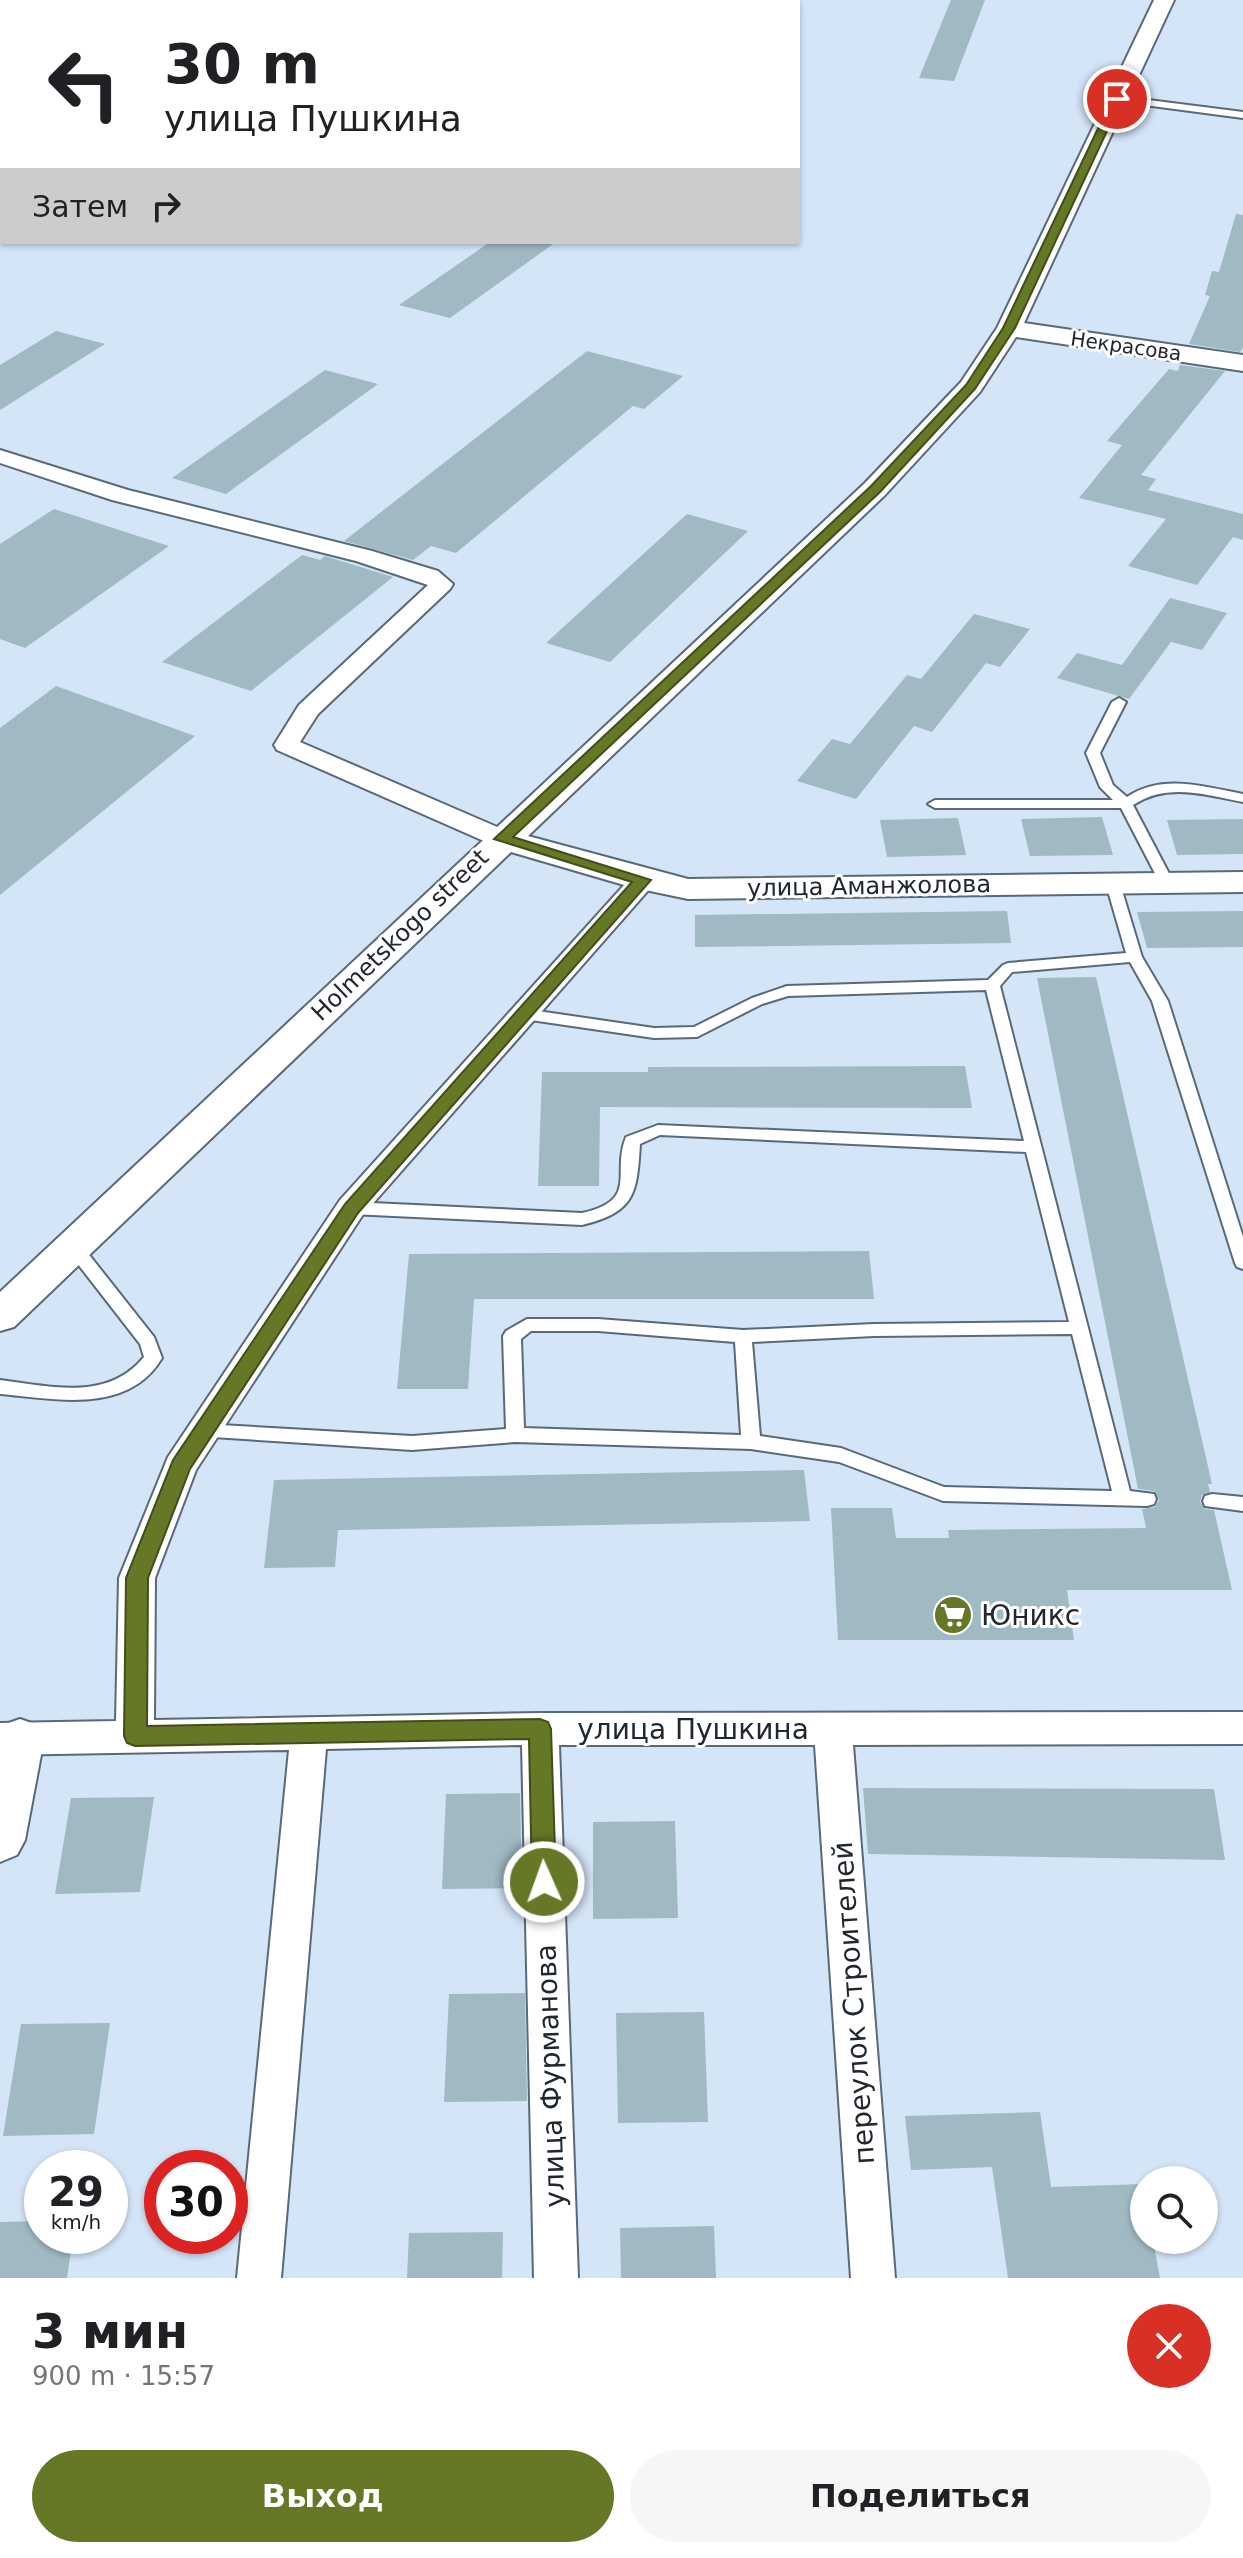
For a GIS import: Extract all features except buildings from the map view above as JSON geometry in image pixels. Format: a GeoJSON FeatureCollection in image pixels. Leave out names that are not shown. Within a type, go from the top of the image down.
{"type":"FeatureCollection","features":[{"type":"Feature","properties":{"kind":"street","name":"Holmetskogo street"},"geometry":{"type":"LineString","coordinates":[[0,1316],[875,489],[971,387],[1009,328],[1164,0]]}},
{"type":"Feature","properties":{"kind":"street","name":"Некрасова"},"geometry":{"type":"LineString","coordinates":[[1009,328],[1243,363]]}},
{"type":"Feature","properties":{"kind":"street"},"geometry":{"type":"LineString","coordinates":[[0,456],[120,495],[364,556],[430,576],[442,584],[308,710],[286,745],[502,839]]}},
{"type":"Feature","properties":{"kind":"street","name":"улица Аманжолова"},"geometry":{"type":"LineString","coordinates":[[502,839],[643,880],[688,889],[1243,882]]}},
{"type":"Feature","properties":{"kind":"street"},"geometry":{"type":"LineString","coordinates":[[135,1736],[137,1578],[180,1466],[351,1208],[643,880]]}},
{"type":"Feature","properties":{"kind":"street","name":"переулок Строителей"},"geometry":{"type":"LineString","coordinates":[[833,1728],[873,2278]]}},
{"type":"Feature","properties":{"kind":"street","name":"улица Пушкина"},"geometry":{"type":"LineString","coordinates":[[10,1739],[540,1729],[1243,1728]]}},
{"type":"Feature","properties":{"kind":"street","name":"улица Фурманова"},"geometry":{"type":"LineString","coordinates":[[540,1729],[556,2278]]}},
{"type":"Feature","properties":{"kind":"street"},"geometry":{"type":"LineString","coordinates":[[259,2278],[309,1733]]}},
{"type":"Feature","properties":{"kind":"street"},"geometry":{"type":"LineString","coordinates":[[0,1840],[10,1739]]}},
{"type":"Feature","properties":{"kind":"lane"},"geometry":{"type":"LineString","coordinates":[[1117,99],[1243,115]]}},
{"type":"Feature","properties":{"kind":"lane"},"geometry":{"type":"LineString","coordinates":[[1119,702],[1093,753],[1107,787],[1126,804],[1167,883]]}},
{"type":"Feature","properties":{"kind":"lane"},"geometry":{"type":"LineString","coordinates":[[935,804],[1126,804],[1143,790],[1166,785],[1243,798]]}},
{"type":"Feature","properties":{"kind":"lane"},"geometry":{"type":"LineString","coordinates":[[1113,884],[1135,957],[1160,1001],[1243,1263]]}},
{"type":"Feature","properties":{"kind":"lane"},"geometry":{"type":"LineString","coordinates":[[524,1014],[654,1033],[697,1032],[757,1001],[787,991],[992,985],[1008,968],[1135,957]]}},
{"type":"Feature","properties":{"kind":"lane"},"geometry":{"type":"LineString","coordinates":[[992,985],[1122,1496]]}},
{"type":"Feature","properties":{"kind":"lane"},"geometry":{"type":"LineString","coordinates":[[351,1208],[582,1219],[600,1216],[621,1205],[628,1194],[632,1141],[658,1130],[1035,1147]]}},
{"type":"Feature","properties":{"kind":"lane"},"geometry":{"type":"LineString","coordinates":[[0,1387],[109,1393],[126,1386],[153,1358],[148,1342],[73,1246]]}},
{"type":"Feature","properties":{"kind":"lane"},"geometry":{"type":"LineString","coordinates":[[515,1435],[512,1336],[527,1325],[598,1325],[743,1336],[874,1330],[1081,1328]]}},
{"type":"Feature","properties":{"kind":"lane"},"geometry":{"type":"LineString","coordinates":[[743,1336],[751,1442]]}},
{"type":"Feature","properties":{"kind":"lane"},"geometry":{"type":"LineString","coordinates":[[203,1431],[412,1443],[515,1435],[751,1442],[841,1455],[943,1494],[1147,1499]]}},
{"type":"Feature","properties":{"kind":"lane"},"geometry":{"type":"LineString","coordinates":[[1212,1501],[1243,1504]]}},
{"type":"Feature","properties":{"kind":"place","name":"Юникс"},"geometry":{"type":"Point","coordinates":[953,1615]}},
{"type":"Feature","properties":{"kind":"route"},"geometry":{"type":"LineString","coordinates":[[544,1882],[540,1729],[135,1736],[137,1578],[180,1466],[351,1208],[643,880],[502,839],[875,489],[971,387],[1009,328],[1117,99]]}}]}
